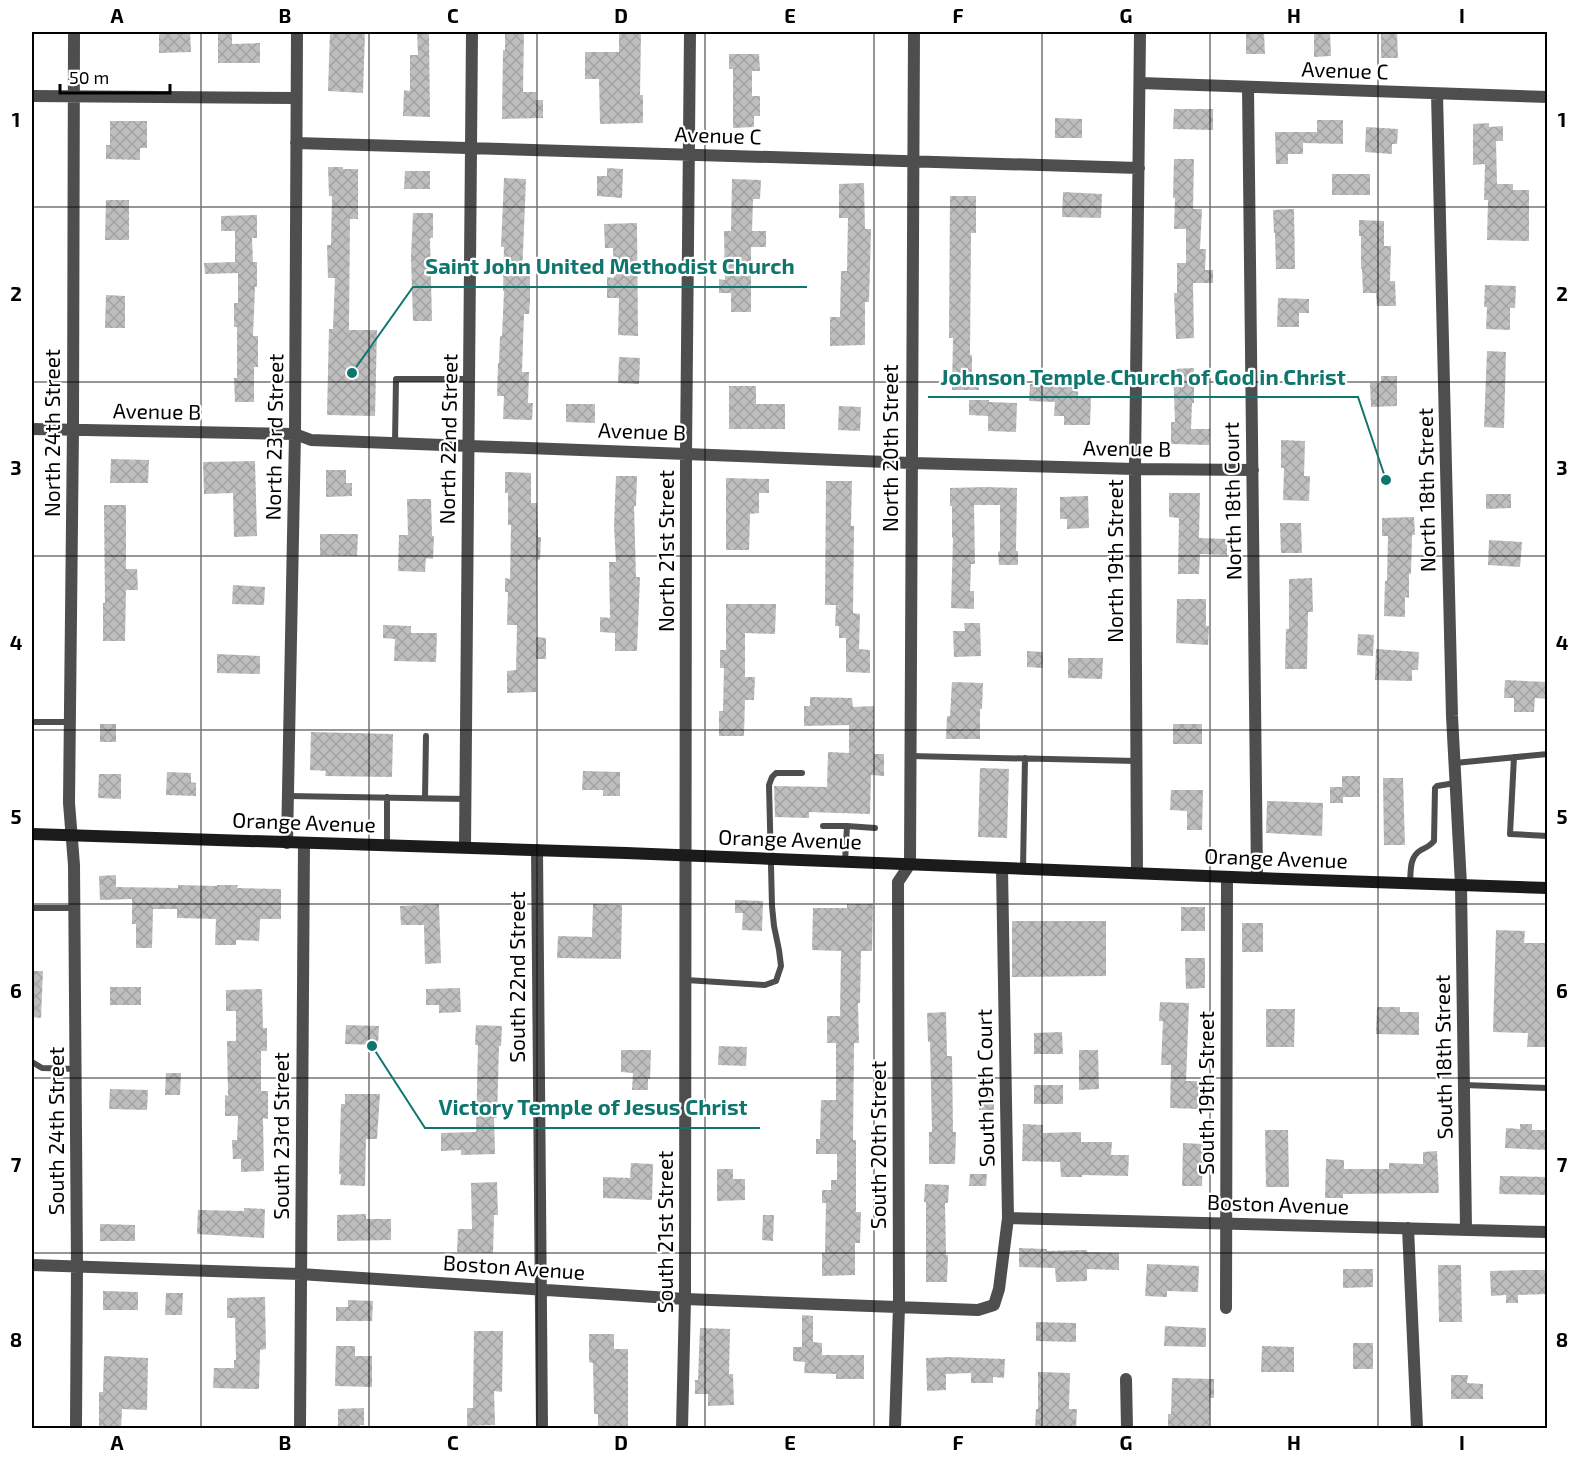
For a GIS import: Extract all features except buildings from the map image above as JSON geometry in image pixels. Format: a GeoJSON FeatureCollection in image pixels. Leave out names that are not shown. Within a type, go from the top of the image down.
{"type":"FeatureCollection","features":[{"type":"Feature","properties":{"kind":"main road","name":"Orange Avenue"},"geometry":{"type":"LineString","coordinates":[[32,834],[687,855],[1548,888]]}},
{"type":"Feature","properties":{"kind":"street","name":"North 24th Street"},"geometry":{"type":"LineString","coordinates":[[71,834],[69,803],[74,32]]}},
{"type":"Feature","properties":{"kind":"street","name":"North 23rd Street"},"geometry":{"type":"LineString","coordinates":[[287,843],[295,434],[297,32]]}},
{"type":"Feature","properties":{"kind":"street","name":"North 22nd Street"},"geometry":{"type":"LineString","coordinates":[[465,848],[472,32]]}},
{"type":"Feature","properties":{"kind":"street","name":"North 21st Street"},"geometry":{"type":"LineString","coordinates":[[687,855],[686,453],[690,32]]}},
{"type":"Feature","properties":{"kind":"street","name":"North 20th Street"},"geometry":{"type":"LineString","coordinates":[[910,864],[914,32]]}},
{"type":"Feature","properties":{"kind":"street","name":"North 19th Street"},"geometry":{"type":"LineString","coordinates":[[1137,873],[1135,469],[1140,32]]}},
{"type":"Feature","properties":{"kind":"street","name":"Avenue C"},"geometry":{"type":"LineString","coordinates":[[1140,83],[1548,97]]}},
{"type":"Feature","properties":{"kind":"street","name":"North 18th Court"},"geometry":{"type":"LineString","coordinates":[[1248,87],[1257,878]]}},
{"type":"Feature","properties":{"kind":"street","name":"North 18th Street"},"geometry":{"type":"LineString","coordinates":[[1437,94],[1450,670],[1461,885]]}},
{"type":"Feature","properties":{"kind":"street"},"geometry":{"type":"LineString","coordinates":[[32,96],[296,98]]}},
{"type":"Feature","properties":{"kind":"street","name":"Avenue C"},"geometry":{"type":"LineString","coordinates":[[296,143],[1139,168]]}},
{"type":"Feature","properties":{"kind":"street","name":"Avenue B"},"geometry":{"type":"LineString","coordinates":[[32,429],[295,434],[311,440],[686,453],[911,464],[1252,470]]}},
{"type":"Feature","properties":{"kind":"street","name":"South 24th Street"},"geometry":{"type":"LineString","coordinates":[[71,834],[75,908],[76,1428]]}},
{"type":"Feature","properties":{"kind":"street","name":"South 23rd Street"},"geometry":{"type":"LineString","coordinates":[[300,1428],[304,843]]}},
{"type":"Feature","properties":{"kind":"street","name":"South 22nd Street"},"geometry":{"type":"LineString","coordinates":[[537,850],[542,1428]]}},
{"type":"Feature","properties":{"kind":"street","name":"South 21st Street"},"geometry":{"type":"LineString","coordinates":[[682,1428],[686,1299],[687,855]]}},
{"type":"Feature","properties":{"kind":"street","name":"South 20th Street"},"geometry":{"type":"LineString","coordinates":[[895,1428],[898,1306],[898,882],[910,864]]}},
{"type":"Feature","properties":{"kind":"street","name":"South 19th Court"},"geometry":{"type":"LineString","coordinates":[[994,1305],[999,1289],[1008,1218],[1002,868]]}},
{"type":"Feature","properties":{"kind":"street","name":"South 19th Street"},"geometry":{"type":"LineString","coordinates":[[1226,1308],[1227,877]]}},
{"type":"Feature","properties":{"kind":"street","name":"South 18th Street"},"geometry":{"type":"LineString","coordinates":[[1461,885],[1466,1229]]}},
{"type":"Feature","properties":{"kind":"street","name":"Boston Avenue"},"geometry":{"type":"LineString","coordinates":[[1008,1218],[1548,1232]]}},
{"type":"Feature","properties":{"kind":"street"},"geometry":{"type":"LineString","coordinates":[[1408,1228],[1417,1428]]}},
{"type":"Feature","properties":{"kind":"street","name":"Boston Avenue"},"geometry":{"type":"LineString","coordinates":[[32,1265],[300,1274],[686,1299],[978,1310],[994,1305]]}},
{"type":"Feature","properties":{"kind":"street"},"geometry":{"type":"LineString","coordinates":[[1126,1379],[1127,1428]]}},
{"type":"Feature","properties":{"kind":"lane"},"geometry":{"type":"LineString","coordinates":[[395,443],[396,379],[469,379]]}},
{"type":"Feature","properties":{"kind":"lane"},"geometry":{"type":"LineString","coordinates":[[32,722],[70,722]]}},
{"type":"Feature","properties":{"kind":"lane"},"geometry":{"type":"LineString","coordinates":[[425,798],[426,736]]}},
{"type":"Feature","properties":{"kind":"lane"},"geometry":{"type":"LineString","coordinates":[[1454,763],[1548,754]]}},
{"type":"Feature","properties":{"kind":"lane"},"geometry":{"type":"LineString","coordinates":[[910,756],[1137,761]]}},
{"type":"Feature","properties":{"kind":"lane"},"geometry":{"type":"LineString","coordinates":[[1514,757],[1510,834],[1548,837]]}},
{"type":"Feature","properties":{"kind":"lane"},"geometry":{"type":"LineString","coordinates":[[1023,869],[1024,758]]}},
{"type":"Feature","properties":{"kind":"lane"},"geometry":{"type":"LineString","coordinates":[[686,980],[765,985],[776,981],[780,966],[774,926],[770,785],[776,773],[802,773]]}},
{"type":"Feature","properties":{"kind":"lane"},"geometry":{"type":"LineString","coordinates":[[1410,883],[1412,858],[1434,841],[1435,788],[1455,783]]}},
{"type":"Feature","properties":{"kind":"lane"},"geometry":{"type":"LineString","coordinates":[[288,796],[465,799]]}},
{"type":"Feature","properties":{"kind":"lane"},"geometry":{"type":"LineString","coordinates":[[387,797],[387,845]]}},
{"type":"Feature","properties":{"kind":"lane"},"geometry":{"type":"LineString","coordinates":[[823,826],[875,828]]}},
{"type":"Feature","properties":{"kind":"lane"},"geometry":{"type":"LineString","coordinates":[[845,862],[847,826]]}},
{"type":"Feature","properties":{"kind":"lane"},"geometry":{"type":"LineString","coordinates":[[32,908],[75,908]]}},
{"type":"Feature","properties":{"kind":"lane"},"geometry":{"type":"LineString","coordinates":[[32,1062],[42,1068],[76,1069]]}},
{"type":"Feature","properties":{"kind":"lane"},"geometry":{"type":"LineString","coordinates":[[1464,1085],[1548,1088]]}},
{"type":"Feature","properties":{"kind":"place","name":"Saint John United Methodist Church"},"geometry":{"type":"Point","coordinates":[352,373]}},
{"type":"Feature","properties":{"kind":"place","name":"Johnson Temple Church of God in Christ"},"geometry":{"type":"Point","coordinates":[1386,480]}},
{"type":"Feature","properties":{"kind":"place","name":"Victory Temple of Jesus Christ"},"geometry":{"type":"Point","coordinates":[372,1046]}}]}
